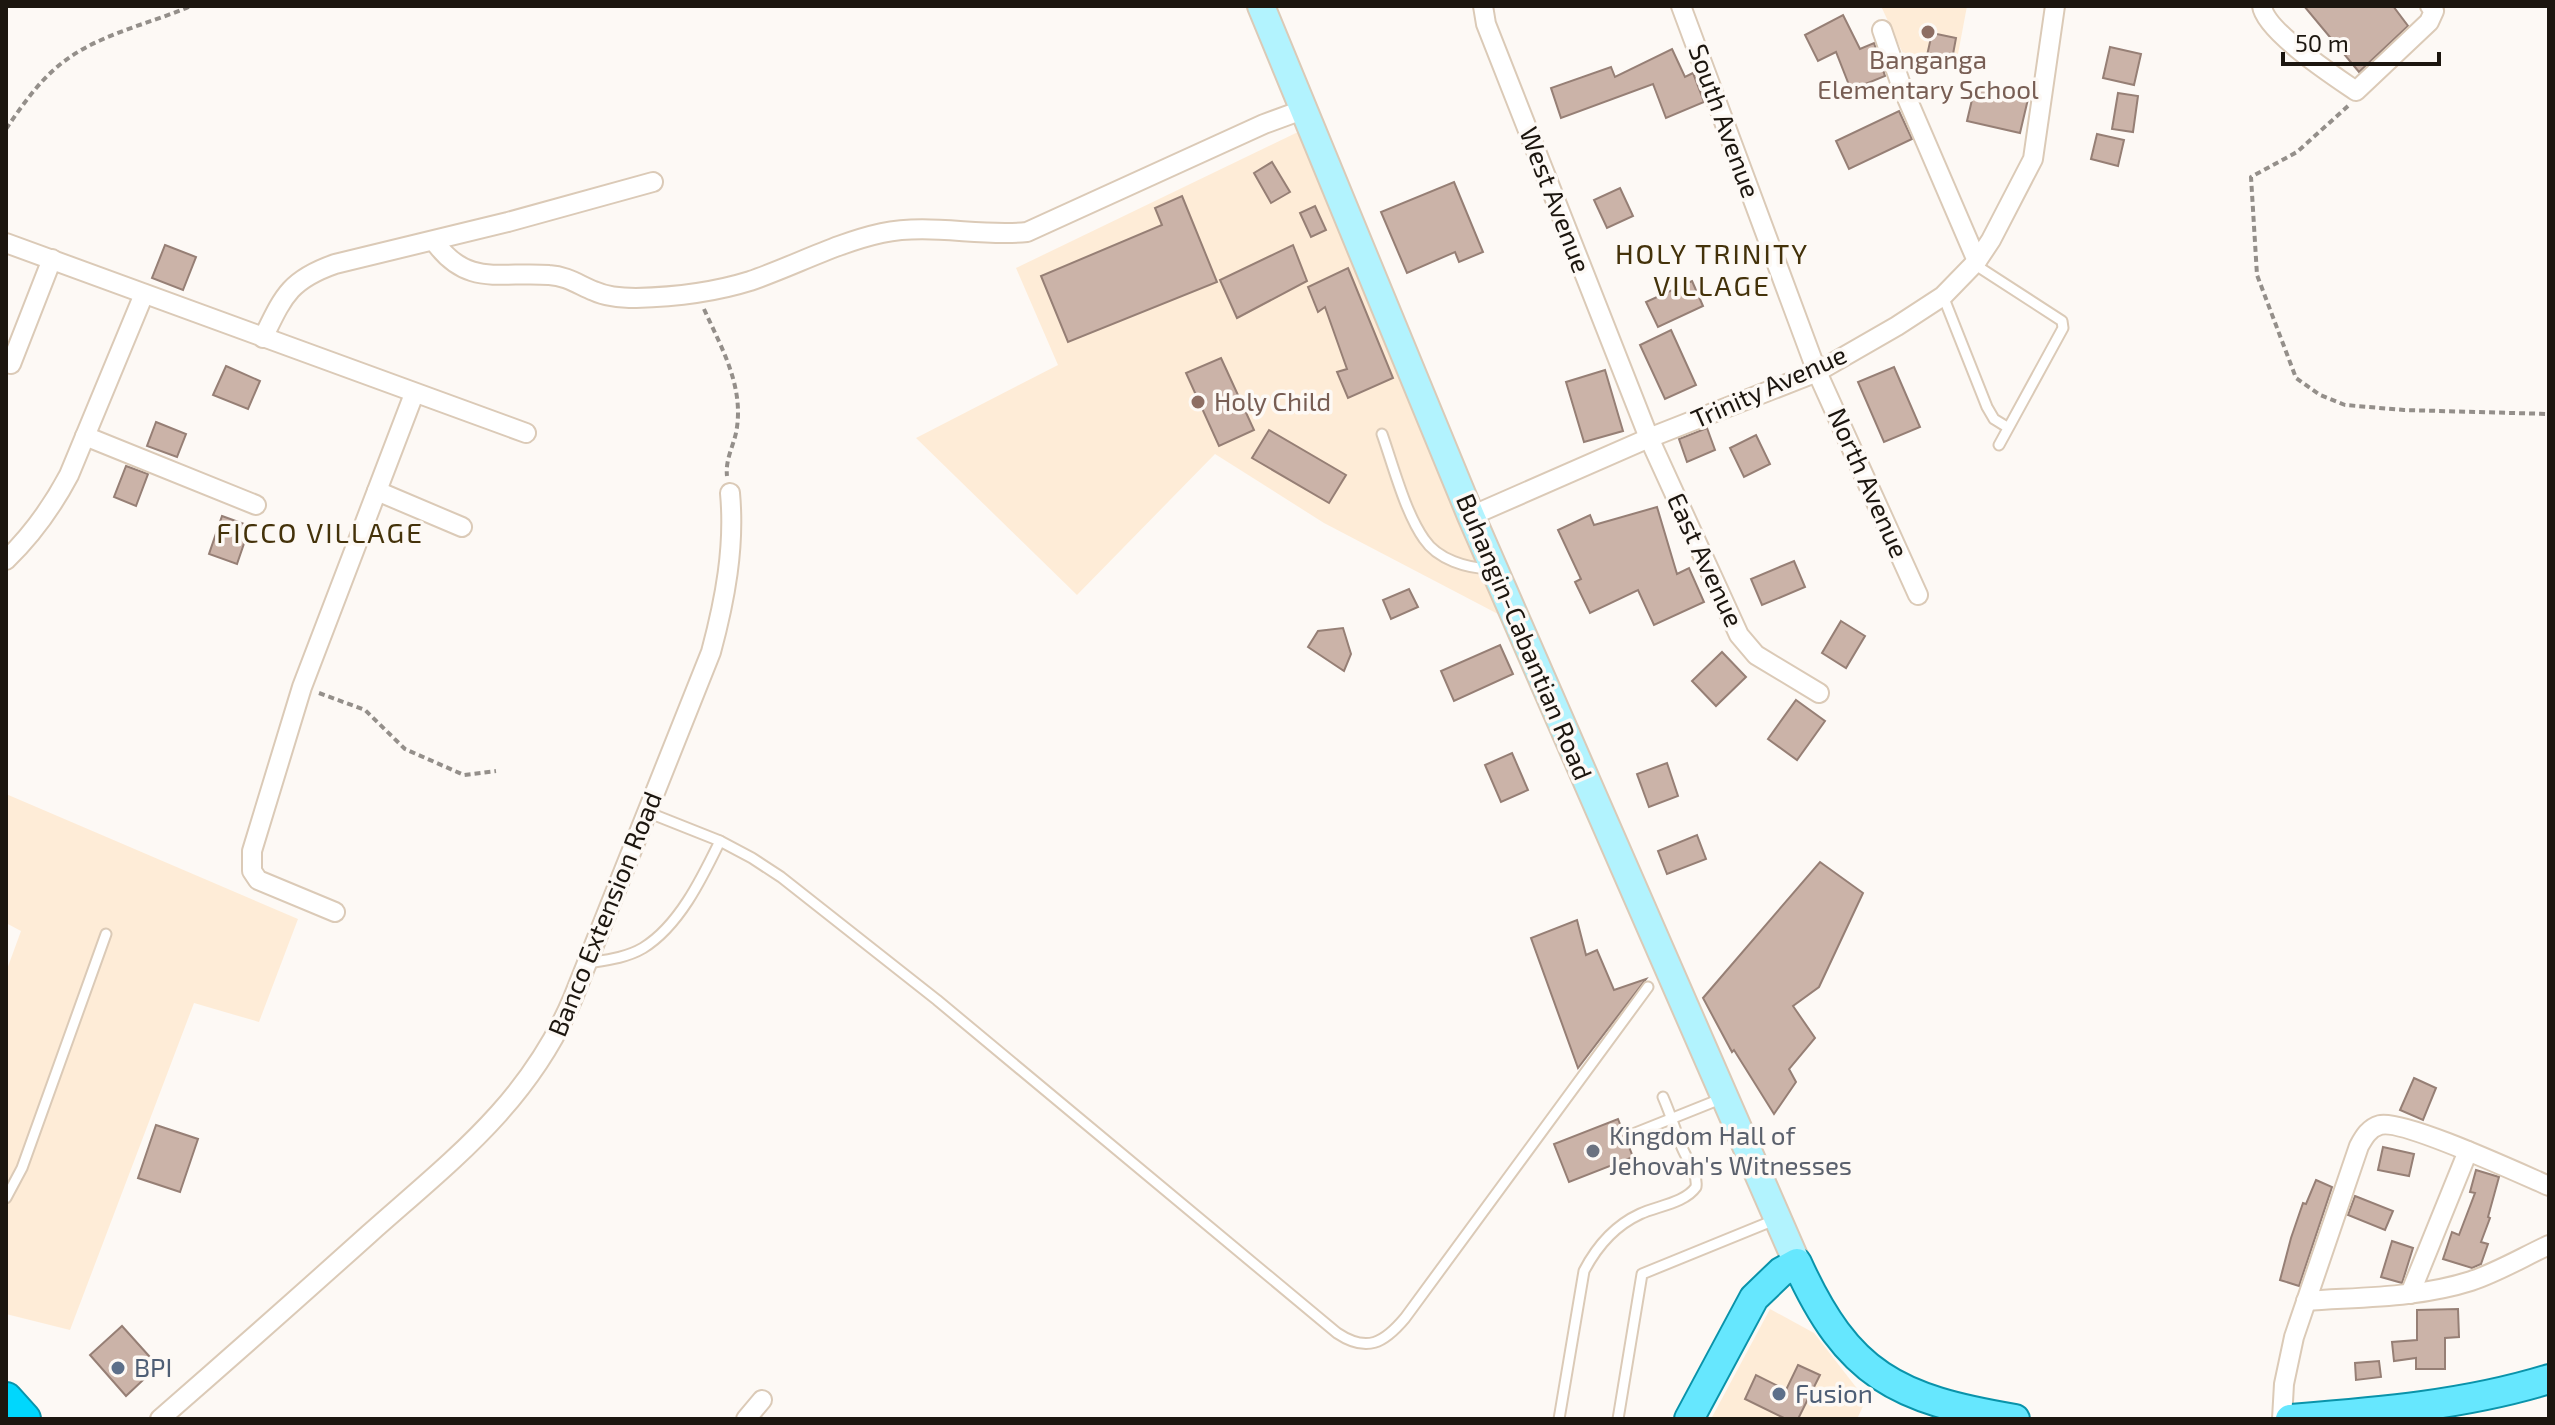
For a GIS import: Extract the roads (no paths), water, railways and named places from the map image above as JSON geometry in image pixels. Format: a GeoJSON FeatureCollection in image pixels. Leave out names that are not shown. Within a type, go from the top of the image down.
{"type":"FeatureCollection","features":[{"type":"Feature","properties":{"kind":"highway"},"geometry":{"type":"LineString","coordinates":[[6,1399],[24,1419]]}},
{"type":"Feature","properties":{"kind":"main road","name":"Buhangin-Cabantian Road"},"geometry":{"type":"LineString","coordinates":[[1261,6],[1494,570],[1797,1263]]}},
{"type":"Feature","properties":{"kind":"main road"},"geometry":{"type":"LineString","coordinates":[[1689,1419],[1754,1298],[1781,1272],[1797,1263],[1832,1328],[1847,1347],[1890,1384],[1938,1404],[2015,1419]]}},
{"type":"Feature","properties":{"kind":"main road"},"geometry":{"type":"LineString","coordinates":[[2290,1419],[2455,1401],[2549,1379]]}},
{"type":"Feature","properties":{"kind":"street","name":"West Avenue"},"geometry":{"type":"LineString","coordinates":[[1483,6],[1486,24],[1649,438]]}},
{"type":"Feature","properties":{"kind":"street","name":"South Avenue"},"geometry":{"type":"LineString","coordinates":[[1681,6],[1817,372]]}},
{"type":"Feature","properties":{"kind":"street","name":"Trinity Avenue"},"geometry":{"type":"LineString","coordinates":[[1471,516],[1649,438],[1817,372],[1943,296],[1975,263],[2033,159],[2055,6]]}},
{"type":"Feature","properties":{"kind":"street"},"geometry":{"type":"LineString","coordinates":[[2262,6],[2263,13],[2289,42],[2356,91],[2429,22],[2434,11],[2430,6]]}},
{"type":"Feature","properties":{"kind":"street"},"geometry":{"type":"LineString","coordinates":[[1882,30],[1900,82],[1975,263]]}},
{"type":"Feature","properties":{"kind":"street"},"geometry":{"type":"LineString","coordinates":[[434,241],[454,264],[470,271],[552,275],[574,280],[596,292],[615,297],[696,292],[749,281],[882,233],[920,229],[999,235],[1027,232],[1264,124],[1305,109]]}},
{"type":"Feature","properties":{"kind":"street"},"geometry":{"type":"LineString","coordinates":[[263,338],[291,287],[313,272],[653,182]]}},
{"type":"Feature","properties":{"kind":"street"},"geometry":{"type":"LineString","coordinates":[[6,243],[526,433]]}},
{"type":"Feature","properties":{"kind":"street"},"geometry":{"type":"LineString","coordinates":[[11,364],[52,259]]}},
{"type":"Feature","properties":{"kind":"street"},"geometry":{"type":"LineString","coordinates":[[6,560],[34,530],[69,475],[144,294]]}},
{"type":"Feature","properties":{"kind":"street","name":"North Avenue"},"geometry":{"type":"LineString","coordinates":[[1817,372],[1918,595]]}},
{"type":"Feature","properties":{"kind":"street"},"geometry":{"type":"LineString","coordinates":[[335,912],[258,880],[252,871],[252,851],[302,687],[414,394]]}},
{"type":"Feature","properties":{"kind":"street"},"geometry":{"type":"LineString","coordinates":[[85,436],[256,505]]}},
{"type":"Feature","properties":{"kind":"street","name":"East Avenue"},"geometry":{"type":"LineString","coordinates":[[1649,438],[1739,635],[1756,655],[1819,693]]}},
{"type":"Feature","properties":{"kind":"street"},"geometry":{"type":"LineString","coordinates":[[377,491],[462,527]]}},
{"type":"Feature","properties":{"kind":"street","name":"Banco Extension Road"},"geometry":{"type":"LineString","coordinates":[[160,1419],[463,1150],[518,1093],[542,1060],[559,1031],[699,687],[720,620],[731,552],[730,493]]}},
{"type":"Feature","properties":{"kind":"street"},"geometry":{"type":"LineString","coordinates":[[2282,1419],[2287,1363],[2359,1146],[2367,1132],[2376,1126],[2395,1125],[2468,1151],[2549,1186]]}},
{"type":"Feature","properties":{"kind":"street"},"geometry":{"type":"LineString","coordinates":[[2410,1294],[2468,1151]]}},
{"type":"Feature","properties":{"kind":"street"},"geometry":{"type":"LineString","coordinates":[[2306,1301],[2410,1294],[2472,1280],[2549,1245]]}},
{"type":"Feature","properties":{"kind":"street"},"geometry":{"type":"LineString","coordinates":[[746,1419],[762,1400]]}},
{"type":"Feature","properties":{"kind":"lane"},"geometry":{"type":"LineString","coordinates":[[1975,263],[2062,321],[2063,328],[1999,445]]}},
{"type":"Feature","properties":{"kind":"lane"},"geometry":{"type":"LineString","coordinates":[[1943,296],[1987,407],[1994,419],[2007,427]]}},
{"type":"Feature","properties":{"kind":"lane"},"geometry":{"type":"LineString","coordinates":[[1382,434],[1424,541],[1468,568],[1494,570]]}},
{"type":"Feature","properties":{"kind":"lane"},"geometry":{"type":"LineString","coordinates":[[647,812],[720,841],[752,858],[805,896],[961,1020],[1337,1333],[1358,1343],[1380,1342],[1405,1318],[1648,987]]}},
{"type":"Feature","properties":{"kind":"lane"},"geometry":{"type":"LineString","coordinates":[[587,963],[619,958],[641,949],[660,935],[705,872],[720,841]]}},
{"type":"Feature","properties":{"kind":"lane"},"geometry":{"type":"LineString","coordinates":[[6,1198],[22,1168],[106,934]]}},
{"type":"Feature","properties":{"kind":"lane"},"geometry":{"type":"LineString","coordinates":[[1559,1419],[1584,1271],[1592,1255],[1614,1229],[1640,1214],[1687,1195],[1696,1187],[1697,1178],[1663,1097]]}},
{"type":"Feature","properties":{"kind":"lane"},"geometry":{"type":"LineString","coordinates":[[1633,1134],[1725,1097]]}},
{"type":"Feature","properties":{"kind":"lane"},"geometry":{"type":"LineString","coordinates":[[1618,1419],[1642,1274],[1778,1219]]}},
{"type":"Feature","properties":{"kind":"place","name":"Banganga Elementary School"},"geometry":{"type":"Point","coordinates":[1928,32]}},
{"type":"Feature","properties":{"kind":"place","name":"Holy Child"},"geometry":{"type":"Point","coordinates":[1198,402]}},
{"type":"Feature","properties":{"kind":"place","name":"Kingdom Hall of Jehovah's Witnesses"},"geometry":{"type":"Point","coordinates":[1593,1151]}},
{"type":"Feature","properties":{"kind":"place","name":"BPI"},"geometry":{"type":"Point","coordinates":[118,1368]}},
{"type":"Feature","properties":{"kind":"place","name":"Fusion"},"geometry":{"type":"Point","coordinates":[1779,1394]}},
{"type":"Feature","properties":{"kind":"district","name":"HOLY TRINITY VILLAGE"},"geometry":{"type":"Point","coordinates":[1712,270]}},
{"type":"Feature","properties":{"kind":"district","name":"FICCO VILLAGE"},"geometry":{"type":"Point","coordinates":[320,533]}}]}
